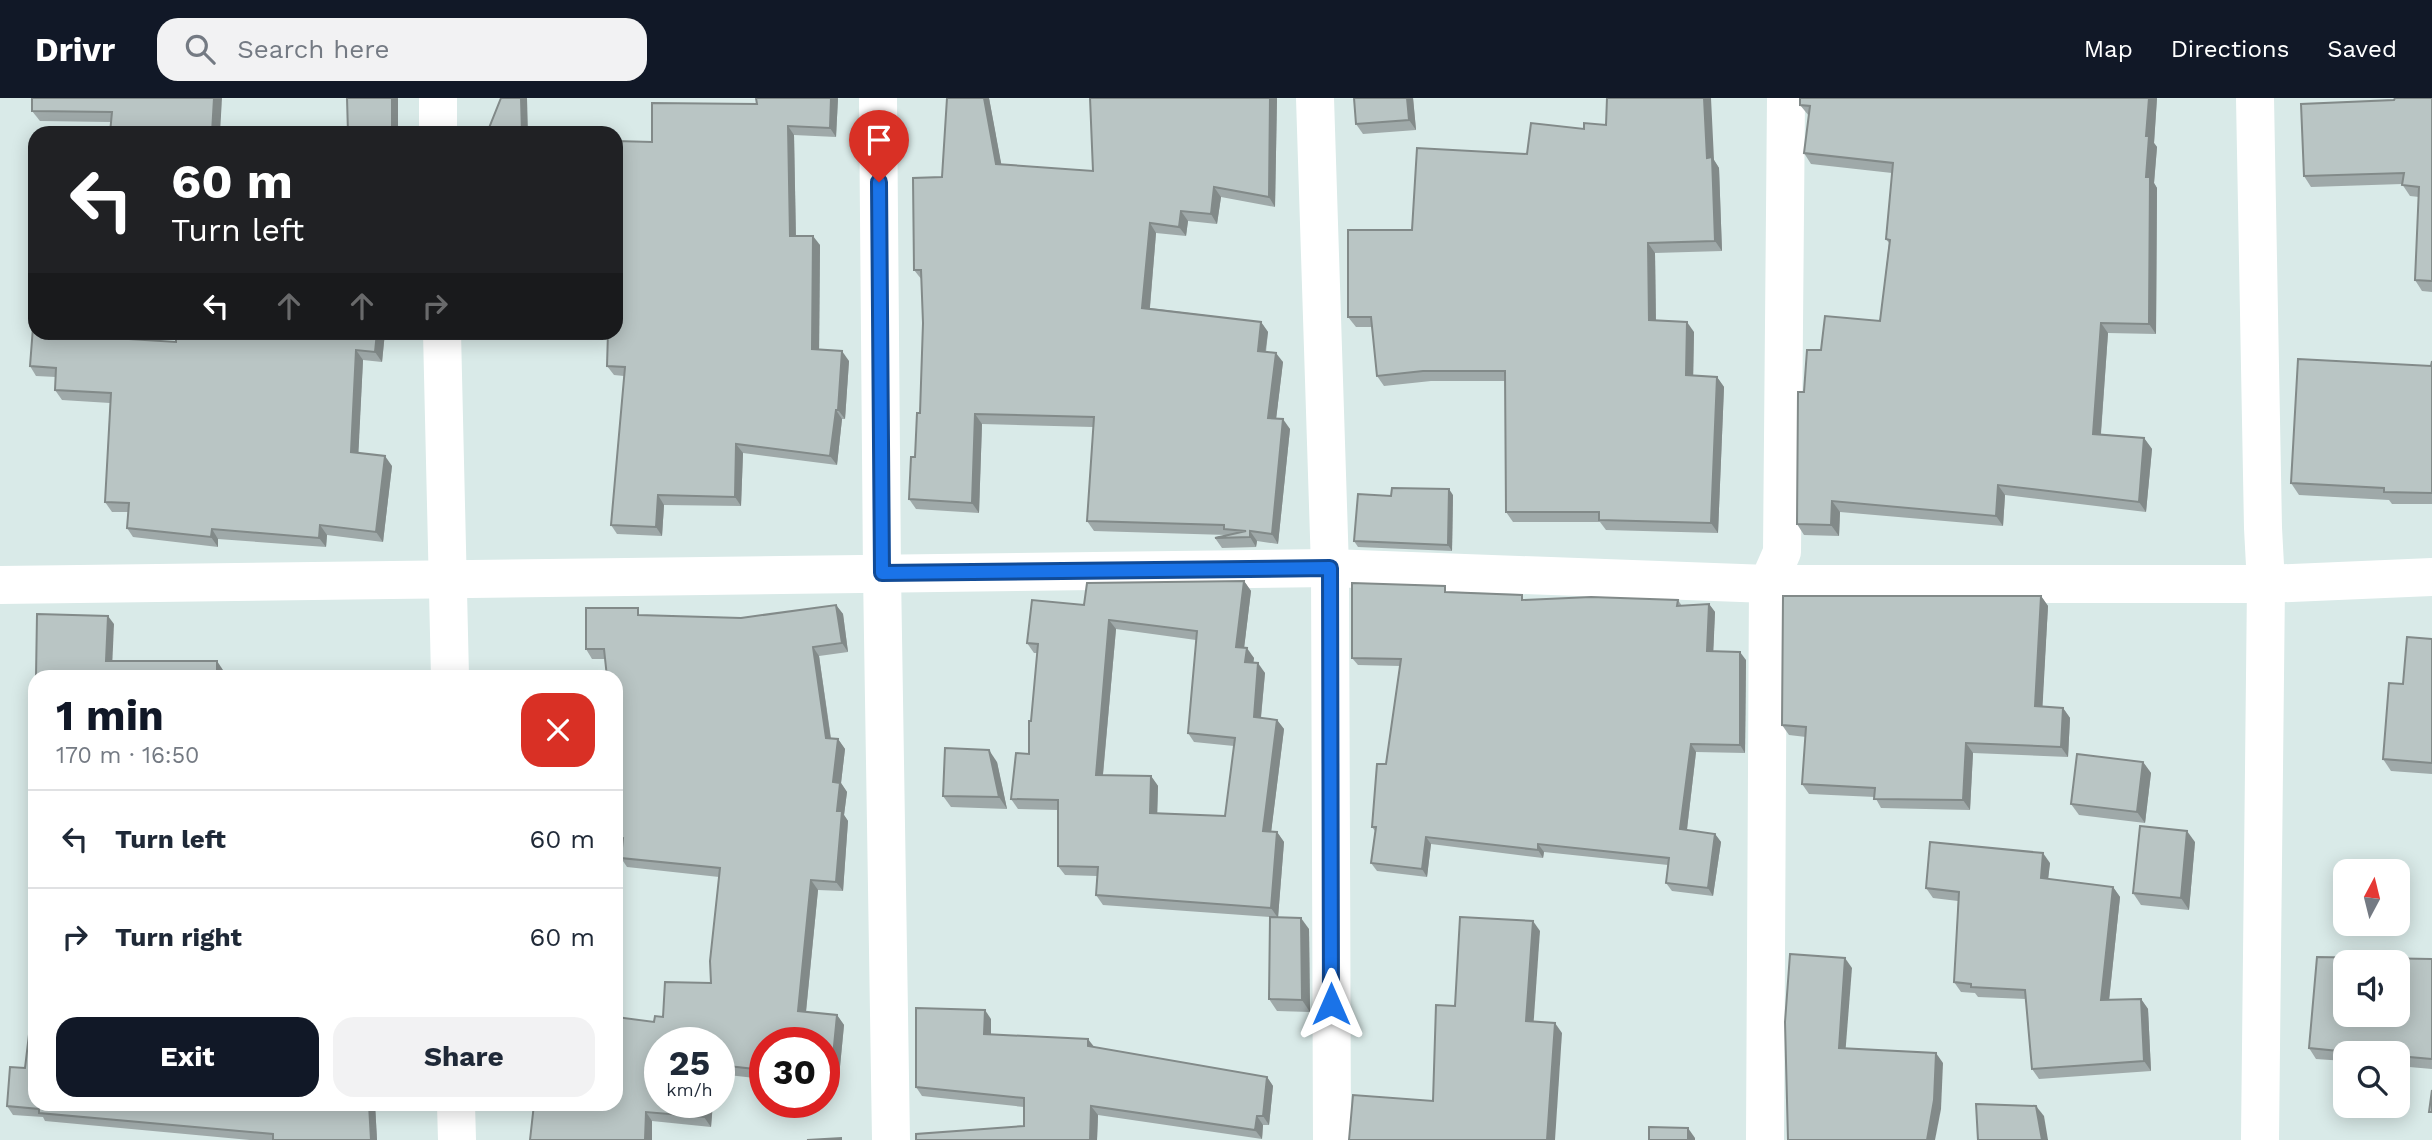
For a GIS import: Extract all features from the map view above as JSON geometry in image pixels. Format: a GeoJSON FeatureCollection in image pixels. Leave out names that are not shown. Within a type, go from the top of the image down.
{"type":"FeatureCollection","features":[{"type":"Feature","properties":{"kind":"street"},"geometry":{"type":"LineString","coordinates":[[438,98],[438,126]]}},
{"type":"Feature","properties":{"kind":"street"},"geometry":{"type":"LineString","coordinates":[[878,98],[891,1140]]}},
{"type":"Feature","properties":{"kind":"street"},"geometry":{"type":"LineString","coordinates":[[1315,98],[1330,568],[1332,1140]]}},
{"type":"Feature","properties":{"kind":"street"},"geometry":{"type":"LineString","coordinates":[[1765,1140],[1768,584],[1782,552],[1786,98]]}},
{"type":"Feature","properties":{"kind":"street"},"geometry":{"type":"LineString","coordinates":[[2255,98],[2266,584],[2260,1140]]}},
{"type":"Feature","properties":{"kind":"street"},"geometry":{"type":"LineString","coordinates":[[442,340],[450,670]]}},
{"type":"Feature","properties":{"kind":"street"},"geometry":{"type":"LineString","coordinates":[[0,585],[1330,568],[1768,584],[2266,584],[2432,577]]}},
{"type":"Feature","properties":{"kind":"street"},"geometry":{"type":"LineString","coordinates":[[456,1111],[457,1140]]}},
{"type":"Feature","properties":{"kind":"building"},"geometry":{"type":"Polygon","coordinates":[[[32,98],[214,98],[212,126],[111,126],[112,112],[32,111],[32,98]]]}},
{"type":"Feature","properties":{"kind":"building"},"geometry":{"type":"Polygon","coordinates":[[[347,98],[392,98],[392,126],[348,126],[347,98]]]}},
{"type":"Feature","properties":{"kind":"building"},"geometry":{"type":"Polygon","coordinates":[[[501,98],[521,98],[522,126],[490,126],[501,98]]]}},
{"type":"Feature","properties":{"kind":"building"},"geometry":{"type":"Polygon","coordinates":[[[756,98],[831,98],[830,128],[788,126],[790,236],[813,236],[812,349],[842,351],[838,410],[830,456],[736,444],[735,497],[658,495],[656,527],[611,525],[625,367],[607,366],[608,340],[623,340],[623,141],[652,142],[652,103],[757,104],[756,98]]]}},
{"type":"Feature","properties":{"kind":"building"},"geometry":{"type":"Polygon","coordinates":[[[947,98],[984,98],[996,164],[1093,171],[1090,98],[1270,98],[1269,197],[1214,187],[1211,214],[1181,211],[1179,227],[1150,223],[1142,308],[1261,322],[1258,351],[1276,353],[1268,418],[1283,419],[1272,534],[1250,531],[1250,537],[1215,538],[1246,531],[1224,529],[1224,525],[1087,521],[1094,417],[975,414],[972,503],[909,499],[911,457],[915,457],[917,413],[920,413],[923,323],[921,270],[914,270],[913,178],[942,177],[947,98]]]}},
{"type":"Feature","properties":{"kind":"building"},"geometry":{"type":"Polygon","coordinates":[[[1354,98],[1407,98],[1409,120],[1356,124],[1354,98]]]}},
{"type":"Feature","properties":{"kind":"building"},"geometry":{"type":"Polygon","coordinates":[[[1607,98],[1704,98],[1707,158],[1712,157],[1715,241],[1648,243],[1649,320],[1687,322],[1686,375],[1717,377],[1711,523],[1599,520],[1599,512],[1506,512],[1505,371],[1423,371],[1377,376],[1371,317],[1348,317],[1348,230],[1412,230],[1417,148],[1527,154],[1531,123],[1584,129],[1584,123],[1606,125],[1607,98]]]}},
{"type":"Feature","properties":{"kind":"building"},"geometry":{"type":"Polygon","coordinates":[[[1800,98],[2149,98],[2146,177],[2150,177],[2149,324],[2101,323],[2093,434],[2144,438],[2139,502],[1998,485],[1996,516],[1832,501],[1831,525],[1797,524],[1798,392],[1804,392],[1807,350],[1821,350],[1825,316],[1880,321],[1890,240],[1886,239],[1893,163],[1804,153],[1810,106],[1800,105],[1800,98]]]}},
{"type":"Feature","properties":{"kind":"building"},"geometry":{"type":"Polygon","coordinates":[[[2432,98],[2432,281],[2415,280],[2419,187],[2402,185],[2404,173],[2304,176],[2301,104],[2432,98]]]}},
{"type":"Feature","properties":{"kind":"building"},"geometry":{"type":"Polygon","coordinates":[[[32,340],[376,340],[375,352],[356,350],[351,452],[385,456],[376,532],[320,525],[319,538],[212,529],[211,537],[127,528],[129,503],[105,502],[111,393],[55,390],[56,368],[30,366],[32,340]]]}},
{"type":"Feature","properties":{"kind":"building"},"geometry":{"type":"Polygon","coordinates":[[[2298,359],[2431,366],[2432,361],[2432,493],[2384,492],[2384,488],[2291,483],[2298,359]]]}},
{"type":"Feature","properties":{"kind":"building"},"geometry":{"type":"Polygon","coordinates":[[[1392,488],[1449,489],[1448,545],[1354,541],[1358,494],[1391,496],[1392,488]]]}},
{"type":"Feature","properties":{"kind":"building"},"geometry":{"type":"Polygon","coordinates":[[[1244,581],[1236,647],[1247,648],[1245,662],[1258,663],[1254,717],[1277,720],[1263,831],[1277,832],[1271,908],[1096,895],[1098,867],[1058,866],[1058,800],[1011,799],[1016,753],[1029,754],[1029,721],[1038,644],[1027,643],[1032,600],[1084,605],[1087,583],[1244,581]],[[1109,620],[1096,775],[1151,776],[1150,813],[1225,816],[1235,738],[1188,733],[1197,631],[1109,620]]]}},
{"type":"Feature","properties":{"kind":"building"},"geometry":{"type":"Polygon","coordinates":[[[1352,583],[1445,586],[1445,592],[1522,595],[1522,600],[1591,597],[1678,600],[1677,606],[1709,604],[1707,651],[1740,652],[1740,745],[1691,744],[1680,829],[1715,834],[1708,888],[1666,883],[1669,858],[1538,844],[1538,850],[1426,837],[1422,869],[1371,863],[1376,827],[1372,827],[1377,764],[1386,764],[1401,659],[1352,658],[1352,583]]]}},
{"type":"Feature","properties":{"kind":"building"},"geometry":{"type":"Polygon","coordinates":[[[1783,596],[2041,596],[2035,706],[2063,708],[2061,747],[1966,743],[1963,800],[1874,799],[1875,788],[1802,784],[1806,727],[1782,725],[1783,596]]]}},
{"type":"Feature","properties":{"kind":"building"},"geometry":{"type":"Polygon","coordinates":[[[836,605],[842,643],[813,647],[826,738],[838,739],[833,782],[840,783],[837,811],[842,811],[836,882],[811,880],[798,1011],[837,1015],[836,1027],[749,1027],[749,1068],[735,1067],[735,1027],[644,1027],[645,1140],[530,1140],[533,1111],[623,1111],[623,1018],[654,1022],[655,1016],[663,1017],[665,982],[711,983],[710,961],[720,868],[623,858],[623,670],[606,670],[604,649],[586,649],[586,608],[638,608],[638,615],[741,618],[836,605]]]}},
{"type":"Feature","properties":{"kind":"building"},"geometry":{"type":"Polygon","coordinates":[[[37,614],[108,616],[106,661],[217,661],[217,670],[36,670],[37,614]]]}},
{"type":"Feature","properties":{"kind":"building"},"geometry":{"type":"Polygon","coordinates":[[[2407,637],[2432,639],[2432,763],[2383,759],[2389,683],[2403,684],[2407,637]]]}},
{"type":"Feature","properties":{"kind":"building"},"geometry":{"type":"Polygon","coordinates":[[[945,748],[989,750],[999,797],[943,796],[945,748]]]}},
{"type":"Feature","properties":{"kind":"building"},"geometry":{"type":"Polygon","coordinates":[[[2077,754],[2143,762],[2137,812],[2071,804],[2077,754]]]}},
{"type":"Feature","properties":{"kind":"building"},"geometry":{"type":"Polygon","coordinates":[[[2140,826],[2187,831],[2181,898],[2133,893],[2140,826]]]}},
{"type":"Feature","properties":{"kind":"building"},"geometry":{"type":"Polygon","coordinates":[[[1930,842],[2043,853],[2041,878],[2113,887],[2101,1000],[2141,999],[2144,1061],[2032,1069],[2025,990],[1971,987],[1971,984],[1954,982],[1959,892],[1926,888],[1930,842]]]}},
{"type":"Feature","properties":{"kind":"building"},"geometry":{"type":"Polygon","coordinates":[[[1270,917],[1301,918],[1302,1000],[1269,999],[1270,917]]]}},
{"type":"Feature","properties":{"kind":"building"},"geometry":{"type":"Polygon","coordinates":[[[1460,917],[1533,921],[1526,1021],[1555,1023],[1547,1140],[1349,1140],[1353,1095],[1433,1101],[1436,1005],[1455,1006],[1460,917]]]}},
{"type":"Feature","properties":{"kind":"building"},"geometry":{"type":"Polygon","coordinates":[[[1790,954],[1845,958],[1839,1048],[1936,1053],[1934,1100],[1927,1140],[1788,1140],[1785,1022],[1790,954]]]}},
{"type":"Feature","properties":{"kind":"building"},"geometry":{"type":"Polygon","coordinates":[[[2317,957],[2333,957],[2333,1027],[2410,1027],[2410,959],[2432,959],[2432,1059],[2410,1057],[2410,1041],[2333,1041],[2333,1050],[2309,1048],[2317,957]]]}},
{"type":"Feature","properties":{"kind":"building"},"geometry":{"type":"Polygon","coordinates":[[[916,1008],[985,1010],[984,1034],[1088,1039],[1088,1046],[1267,1077],[1263,1116],[1257,1116],[1255,1130],[1091,1106],[1090,1140],[916,1140],[916,1134],[1024,1126],[1024,1098],[916,1087],[916,1008]]]}},
{"type":"Feature","properties":{"kind":"building"},"geometry":{"type":"Polygon","coordinates":[[[28,1043],[28,1108],[7,1106],[10,1067],[25,1068],[28,1043]]]}},
{"type":"Feature","properties":{"kind":"building"},"geometry":{"type":"Polygon","coordinates":[[[2432,1090],[2432,1112],[2429,1112],[2432,1090]]]}},
{"type":"Feature","properties":{"kind":"building"},"geometry":{"type":"Polygon","coordinates":[[[1976,1104],[2036,1106],[2042,1140],[1978,1140],[1976,1104]]]}},
{"type":"Feature","properties":{"kind":"building"},"geometry":{"type":"Polygon","coordinates":[[[369,1111],[371,1140],[273,1140],[273,1134],[39,1113],[369,1111]]]}},
{"type":"Feature","properties":{"kind":"building"},"geometry":{"type":"Polygon","coordinates":[[[1649,1127],[1688,1128],[1688,1140],[1649,1140],[1649,1127]]]}},
{"type":"Feature","properties":{"kind":"building"},"geometry":{"type":"Polygon","coordinates":[[[841,1138],[841,1140],[807,1140],[841,1138]]]}},
{"type":"Feature","properties":{"kind":"route"},"geometry":{"type":"LineString","coordinates":[[879,182],[882,573],[1330,568],[1331,1004]]}}]}
